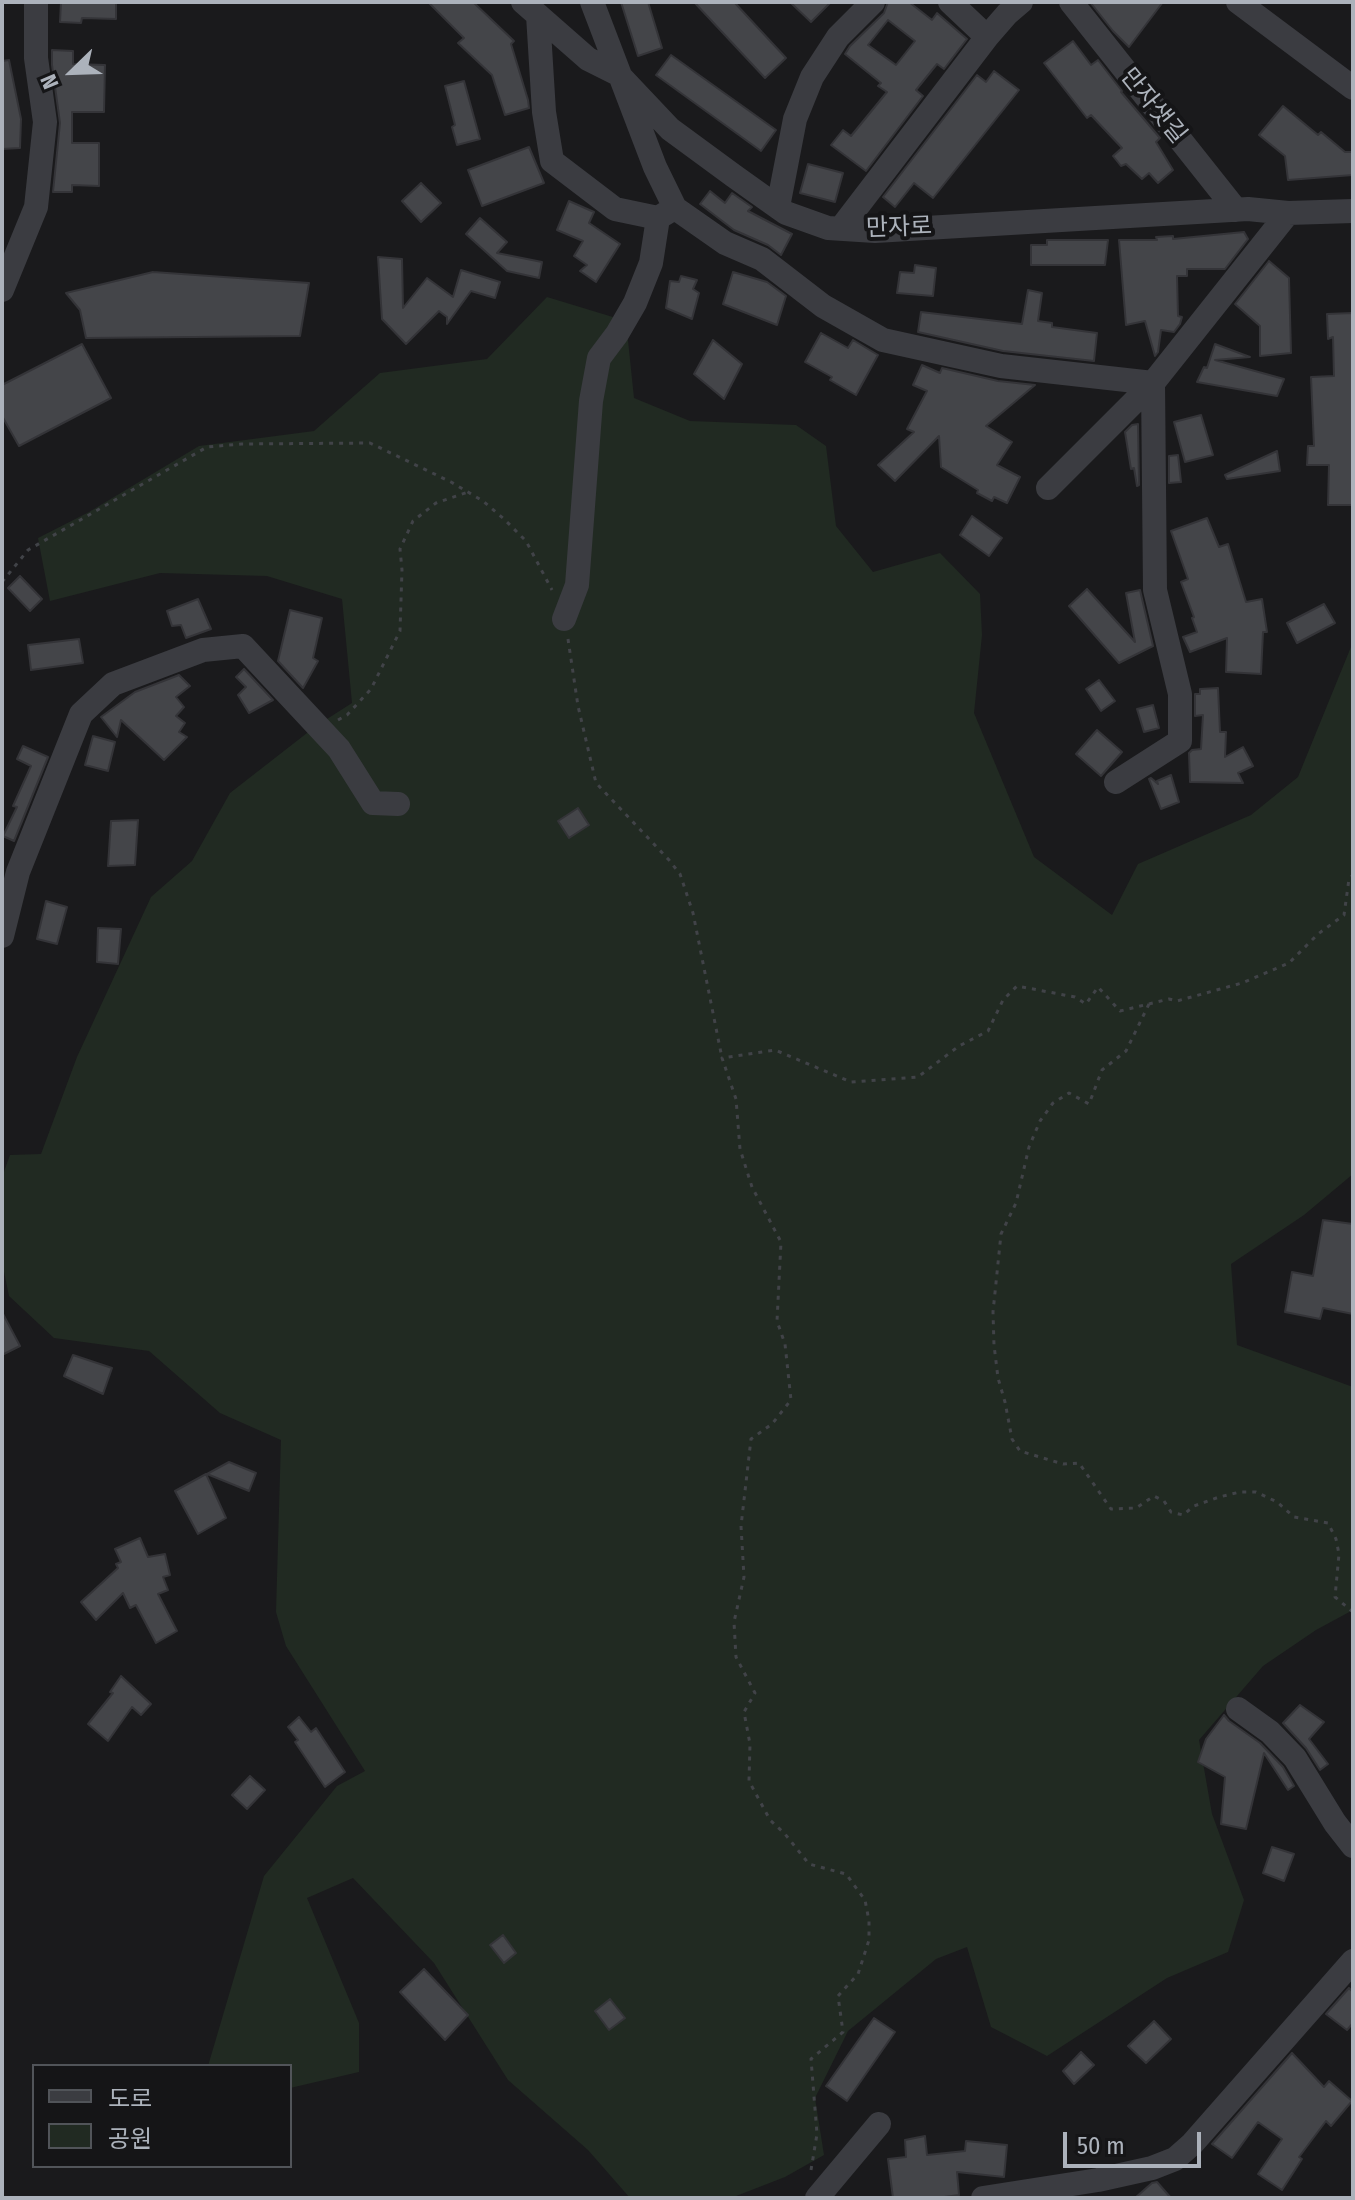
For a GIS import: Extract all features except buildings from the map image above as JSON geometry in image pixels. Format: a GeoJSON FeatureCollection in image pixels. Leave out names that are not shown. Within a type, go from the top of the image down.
{"type":"FeatureCollection","features":[{"type":"Feature","properties":{"kind":"street"},"geometry":{"type":"LineString","coordinates":[[2,290],[36,207],[45,122],[36,58],[36,2]]}},
{"type":"Feature","properties":{"kind":"street"},"geometry":{"type":"LineString","coordinates":[[564,619],[577,585],[591,401],[599,358],[635,303],[667,213],[655,167],[592,2]]}},
{"type":"Feature","properties":{"kind":"street"},"geometry":{"type":"LineString","coordinates":[[778,207],[795,119],[812,77],[838,37],[873,2]]}},
{"type":"Feature","properties":{"kind":"street"},"geometry":{"type":"LineString","coordinates":[[950,2],[987,37]]}},
{"type":"Feature","properties":{"kind":"street"},"geometry":{"type":"LineString","coordinates":[[841,228],[987,37],[1021,2]]}},
{"type":"Feature","properties":{"kind":"street","name":"만자샛길"},"geometry":{"type":"LineString","coordinates":[[1071,2],[1236,210]]}},
{"type":"Feature","properties":{"kind":"street"},"geometry":{"type":"LineString","coordinates":[[1238,2],[1353,88]]}},
{"type":"Feature","properties":{"kind":"street"},"geometry":{"type":"LineString","coordinates":[[530,8],[552,161],[615,209],[667,213],[762,259],[823,306],[883,340],[1001,366],[1153,383]]}},
{"type":"Feature","properties":{"kind":"street","name":"만자로"},"geometry":{"type":"LineString","coordinates":[[530,8],[588,59],[618,74],[670,129],[786,213],[828,228],[875,231],[1236,210],[1288,213],[1353,211]]}},
{"type":"Feature","properties":{"kind":"street"},"geometry":{"type":"LineString","coordinates":[[1048,488],[1153,383],[1288,213]]}},
{"type":"Feature","properties":{"kind":"street"},"geometry":{"type":"LineString","coordinates":[[1116,782],[1180,741],[1180,694],[1155,590],[1153,383]]}},
{"type":"Feature","properties":{"kind":"street"},"geometry":{"type":"LineString","coordinates":[[2,936],[10,868],[81,714],[113,684],[203,650],[243,646],[339,749],[373,803],[398,804]]}},
{"type":"Feature","properties":{"kind":"street"},"geometry":{"type":"LineString","coordinates":[[1238,1709],[1270,1732],[1295,1758],[1353,1846]]}},
{"type":"Feature","properties":{"kind":"street"},"geometry":{"type":"LineString","coordinates":[[983,2198],[1098,2180],[1152,2168],[1175,2159],[1192,2144],[1353,1961]]}},
{"type":"Feature","properties":{"kind":"street"},"geometry":{"type":"LineString","coordinates":[[817,2198],[879,2124]]}},
{"type":"Feature","properties":{"kind":"path"},"geometry":{"type":"LineString","coordinates":[[2,582],[28,550],[207,447],[370,443],[483,501],[526,541],[552,590],[564,619],[578,706],[596,783],[680,874],[693,913],[722,1058],[736,1099],[740,1149],[752,1187],[781,1242],[777,1321],[785,1344],[791,1400],[772,1424],[751,1439],[741,1526],[744,1577],[734,1622],[736,1657],[755,1693],[744,1712],[750,1744],[749,1781],[770,1820],[809,1864],[846,1874],[865,1900],[869,1921],[869,1940],[858,1974],[838,1996],[843,2032],[811,2059],[817,2134],[811,2171]]}},
{"type":"Feature","properties":{"kind":"path"},"geometry":{"type":"LineString","coordinates":[[322,730],[347,715],[371,689],[400,631],[400,549],[413,521],[436,503],[468,492]]}},
{"type":"Feature","properties":{"kind":"path"},"geometry":{"type":"LineString","coordinates":[[722,1058],[775,1050],[851,1082],[918,1077],[959,1046],[988,1031],[1003,1000],[1017,986],[1075,997],[1086,1004],[1098,987],[1120,1011],[1169,999],[1177,1001],[1229,986],[1289,963],[1318,934],[1344,915],[1349,879],[1353,875]]}},
{"type":"Feature","properties":{"kind":"path"},"geometry":{"type":"LineString","coordinates":[[1149,1004],[1126,1051],[1102,1070],[1089,1104],[1069,1093],[1053,1103],[1040,1121],[1029,1147],[1016,1203],[1001,1234],[993,1312],[994,1345],[1012,1439],[1020,1451],[1063,1464],[1079,1463],[1111,1509],[1136,1508],[1154,1496],[1164,1501],[1171,1512],[1183,1515],[1194,1506],[1219,1497],[1256,1492],[1277,1502],[1294,1517],[1328,1523],[1339,1554],[1335,1597],[1353,1612]]}},
{"type":"Feature","properties":{"kind":"green space"},"geometry":{"type":"Polygon","coordinates":[[[547,297],[626,321],[634,398],[690,421],[796,425],[826,446],[836,526],[873,572],[940,553],[980,594],[982,635],[974,713],[1034,857],[1112,915],[1138,864],[1251,815],[1298,777],[1353,642],[1353,1174],[1304,1215],[1231,1264],[1237,1345],[1353,1387],[1353,1610],[1316,1630],[1263,1666],[1199,1740],[1212,1814],[1244,1900],[1228,1952],[1167,1978],[1047,2056],[991,2027],[967,1947],[936,1959],[848,2031],[815,2098],[824,2155],[785,2177],[731,2198],[630,2198],[588,2150],[508,2080],[434,1963],[353,1878],[307,1898],[359,2023],[359,2072],[292,2088],[292,2064],[209,2064],[264,1876],[337,1786],[365,1771],[286,1646],[276,1612],[281,1440],[220,1413],[149,1351],[54,1338],[9,1296],[2,1262],[2,1177],[10,1155],[41,1154],[77,1057],[151,897],[192,861],[230,793],[316,726],[352,703],[342,599],[267,576],[160,573],[50,601],[38,538],[89,512],[199,446],[314,431],[380,373],[487,359],[547,297]]]}}]}
